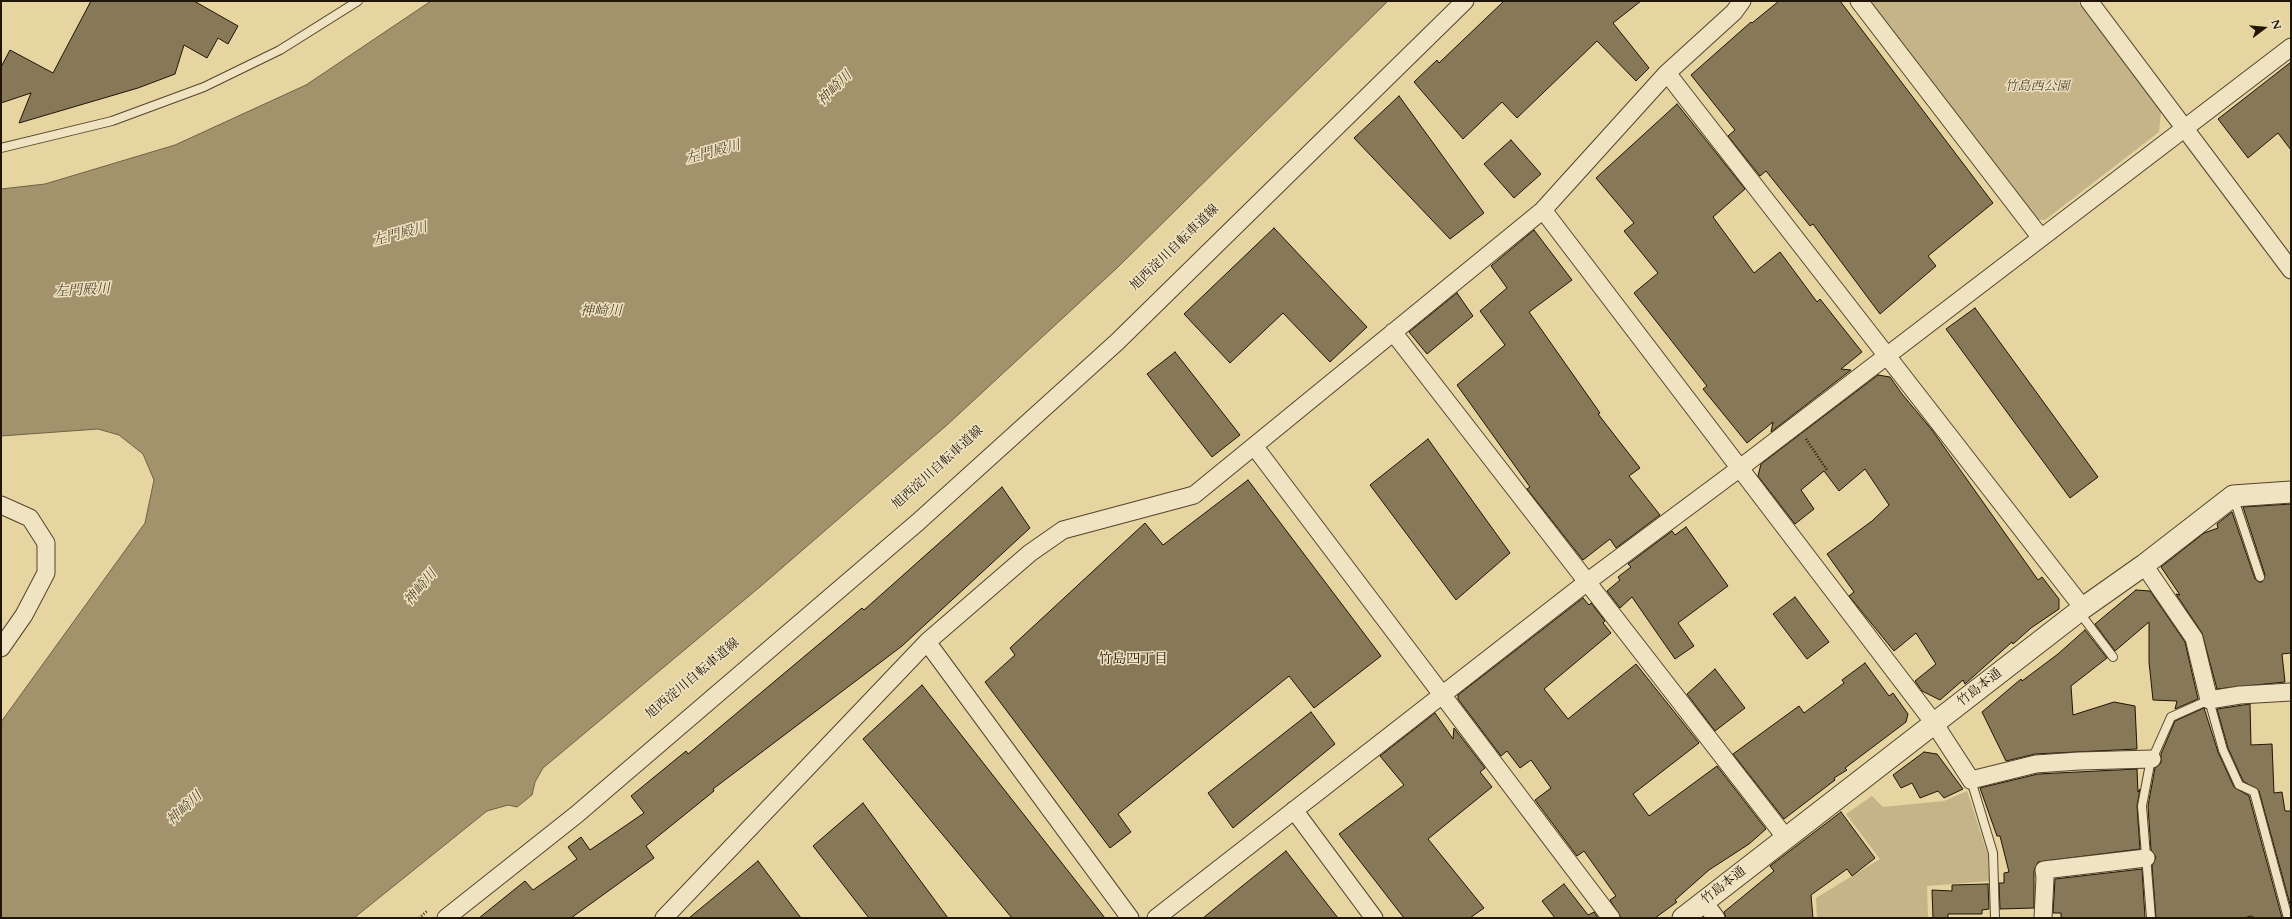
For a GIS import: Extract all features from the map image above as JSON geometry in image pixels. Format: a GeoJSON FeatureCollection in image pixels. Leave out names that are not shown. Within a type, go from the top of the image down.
{"type":"FeatureCollection","features":[{"type":"Feature","properties":{"kind":"street"},"geometry":{"type":"LineString","coordinates":[[446,918],[576,815],[918,522],[1129,331],[1465,1]]}},
{"type":"Feature","properties":{"kind":"street"},"geometry":{"type":"LineString","coordinates":[[664,918],[927,642],[1030,553],[1063,530],[1194,496],[1543,210],[1667,73],[1734,12],[1742,1]]}},
{"type":"Feature","properties":{"kind":"street"},"geometry":{"type":"LineString","coordinates":[[1859,1],[2041,238]]}},
{"type":"Feature","properties":{"kind":"street"},"geometry":{"type":"LineString","coordinates":[[2088,1],[2291,270]]}},
{"type":"Feature","properties":{"kind":"street"},"geometry":{"type":"LineString","coordinates":[[1156,918],[1443,696],[1587,582],[1797,425],[2291,47]]}},
{"type":"Feature","properties":{"kind":"street"},"geometry":{"type":"LineString","coordinates":[[1667,73],[1887,356],[2081,610]]}},
{"type":"Feature","properties":{"kind":"street"},"geometry":{"type":"LineString","coordinates":[[1543,210],[1934,723],[1971,780],[2036,764],[2152,759]]}},
{"type":"Feature","properties":{"kind":"street"},"geometry":{"type":"LineString","coordinates":[[1393,332],[1786,838]]}},
{"type":"Feature","properties":{"kind":"street"},"geometry":{"type":"LineString","coordinates":[[1254,446],[1611,918]]}},
{"type":"Feature","properties":{"kind":"street"},"geometry":{"type":"LineString","coordinates":[[2233,496],[2291,492]]}},
{"type":"Feature","properties":{"kind":"street","name":"竹島本通"},"geometry":{"type":"LineString","coordinates":[[1683,918],[1710,910],[1786,838],[2081,610],[2144,565],[2233,496]]}},
{"type":"Feature","properties":{"kind":"street"},"geometry":{"type":"LineString","coordinates":[[1,505],[30,518],[46,543],[46,573],[24,615],[1,648]]}},
{"type":"Feature","properties":{"kind":"street"},"geometry":{"type":"LineString","coordinates":[[2144,565],[2194,638],[2209,700],[2240,695],[2291,692]]}},
{"type":"Feature","properties":{"kind":"street"},"geometry":{"type":"LineString","coordinates":[[927,642],[1130,918]]}},
{"type":"Feature","properties":{"kind":"street"},"geometry":{"type":"LineString","coordinates":[[1294,810],[1374,918]]}},
{"type":"Feature","properties":{"kind":"street"},"geometry":{"type":"LineString","coordinates":[[2043,918],[2044,870],[2146,858]]}},
{"type":"Feature","properties":{"kind":"lane"},"geometry":{"type":"LineString","coordinates":[[1,148],[112,121],[204,86],[280,50],[358,1]]}},
{"type":"Feature","properties":{"kind":"lane"},"geometry":{"type":"LineString","coordinates":[[2233,496],[2260,577]]}},
{"type":"Feature","properties":{"kind":"lane"},"geometry":{"type":"LineString","coordinates":[[2081,610],[2113,657]]}},
{"type":"Feature","properties":{"kind":"lane"},"geometry":{"type":"LineString","coordinates":[[2151,918],[2142,806],[2152,759],[2171,717],[2209,700],[2223,750],[2239,785],[2254,792],[2288,918]]}},
{"type":"Feature","properties":{"kind":"lane"},"geometry":{"type":"LineString","coordinates":[[1971,780],[1994,853],[1995,918]]}},
{"type":"Feature","properties":{"kind":"path"},"geometry":{"type":"LineString","coordinates":[[1797,425],[1826,470]]}},
{"type":"Feature","properties":{"kind":"path"},"geometry":{"type":"LineString","coordinates":[[419,918],[431,908]]}},
{"type":"Feature","properties":{"kind":"green space","name":"竹島西公園"},"geometry":{"type":"Polygon","coordinates":[[[1866,1],[2077,1],[2161,112],[2159,132],[2045,220],[2033,219],[1866,1]]]}},
{"type":"Feature","properties":{"kind":"green space"},"geometry":{"type":"Polygon","coordinates":[[[1967,791],[1988,855],[1989,881],[1927,886],[1928,918],[1817,918],[1816,898],[1880,859],[1846,814],[1872,796],[1883,807],[1944,801],[1967,791]]]}},
{"type":"Feature","properties":{"kind":"water","name":"神崎川"},"geometry":{"type":"Polygon","coordinates":[[[431,1],[1388,1],[1118,267],[947,425],[761,586],[543,768],[535,782],[532,795],[517,807],[508,805],[487,811],[354,918],[1,918],[1,722],[145,523],[154,480],[143,454],[119,435],[98,429],[1,436],[1,189],[45,184],[175,145],[306,85],[431,1]]]}},
{"type":"Feature","properties":{"kind":"building"},"geometry":{"type":"Polygon","coordinates":[[[91,1],[194,1],[238,26],[228,44],[218,38],[207,58],[184,45],[175,74],[138,88],[19,123],[31,93],[1,103],[1,67],[10,50],[53,73],[91,1]]]}},
{"type":"Feature","properties":{"kind":"building"},"geometry":{"type":"Polygon","coordinates":[[[1504,1],[1641,1],[1613,23],[1649,68],[1636,81],[1597,41],[1517,118],[1502,102],[1463,139],[1414,82],[1437,60],[1439,63],[1504,1]]]}},
{"type":"Feature","properties":{"kind":"building"},"geometry":{"type":"Polygon","coordinates":[[[1779,1],[1840,1],[1993,203],[1928,256],[1936,266],[1880,314],[1813,224],[1810,226],[1766,171],[1760,176],[1728,136],[1735,130],[1691,75],[1751,22],[1752,23],[1779,1]]]}},
{"type":"Feature","properties":{"kind":"building"},"geometry":{"type":"Polygon","coordinates":[[[2291,62],[2291,150],[2278,133],[2248,158],[2218,119],[2291,62]]]}},
{"type":"Feature","properties":{"kind":"building"},"geometry":{"type":"Polygon","coordinates":[[[1399,96],[1484,213],[1450,239],[1354,138],[1399,96]]]}},
{"type":"Feature","properties":{"kind":"building"},"geometry":{"type":"Polygon","coordinates":[[[1677,104],[1745,189],[1713,217],[1754,273],[1780,252],[1817,302],[1820,299],[1862,352],[1841,369],[1851,370],[1771,432],[1773,422],[1747,443],[1703,389],[1707,386],[1634,293],[1658,273],[1624,231],[1634,223],[1596,178],[1677,104]]]}},
{"type":"Feature","properties":{"kind":"building"},"geometry":{"type":"Polygon","coordinates":[[[1511,140],[1541,174],[1514,198],[1484,164],[1511,140]]]}},
{"type":"Feature","properties":{"kind":"building"},"geometry":{"type":"Polygon","coordinates":[[[1274,228],[1367,327],[1330,362],[1283,313],[1230,363],[1184,314],[1274,228]]]}},
{"type":"Feature","properties":{"kind":"building"},"geometry":{"type":"Polygon","coordinates":[[[1534,230],[1572,280],[1529,312],[1600,413],[1598,414],[1640,468],[1629,476],[1660,515],[1616,548],[1610,539],[1583,560],[1527,489],[1530,487],[1457,385],[1505,345],[1480,311],[1507,288],[1491,266],[1534,230]]]}},
{"type":"Feature","properties":{"kind":"building"},"geometry":{"type":"Polygon","coordinates":[[[1457,293],[1473,316],[1427,354],[1409,332],[1457,293]]]}},
{"type":"Feature","properties":{"kind":"building"},"geometry":{"type":"Polygon","coordinates":[[[1975,308],[2098,477],[2070,498],[1946,329],[1975,308]]]}},
{"type":"Feature","properties":{"kind":"building"},"geometry":{"type":"Polygon","coordinates":[[[1175,352],[1240,435],[1212,457],[1147,374],[1175,352]]]}},
{"type":"Feature","properties":{"kind":"building"},"geometry":{"type":"Polygon","coordinates":[[[1878,375],[1890,377],[1932,430],[2038,580],[2042,577],[2059,599],[2059,609],[2031,628],[2013,644],[2012,642],[1965,684],[1963,680],[1940,700],[1922,691],[1915,681],[1936,664],[1916,633],[1894,651],[1849,596],[1854,592],[1827,554],[1872,521],[1889,505],[1865,469],[1839,491],[1824,471],[1801,490],[1814,509],[1795,524],[1758,476],[1761,464],[1878,375]]]}},
{"type":"Feature","properties":{"kind":"building"},"geometry":{"type":"Polygon","coordinates":[[[1428,439],[1510,553],[1456,600],[1370,485],[1428,439]]]}},
{"type":"Feature","properties":{"kind":"building"},"geometry":{"type":"Polygon","coordinates":[[[1248,480],[1381,656],[1314,708],[1289,676],[1118,814],[1131,832],[1110,848],[985,682],[1015,655],[1010,648],[1145,523],[1163,545],[1248,480]]]}},
{"type":"Feature","properties":{"kind":"building"},"geometry":{"type":"Polygon","coordinates":[[[1002,487],[1030,528],[902,646],[713,789],[714,791],[646,846],[654,858],[571,918],[479,918],[525,881],[533,890],[577,859],[568,847],[581,837],[590,850],[644,813],[631,796],[686,751],[688,754],[862,608],[864,610],[1002,487]]]}},
{"type":"Feature","properties":{"kind":"building"},"geometry":{"type":"Polygon","coordinates":[[[2291,504],[2291,653],[2282,654],[2285,682],[2217,689],[2202,633],[2176,594],[2180,595],[2161,567],[2204,533],[2218,528],[2217,524],[2232,512],[2255,579],[2262,582],[2265,575],[2243,507],[2291,504]]]}},
{"type":"Feature","properties":{"kind":"building"},"geometry":{"type":"Polygon","coordinates":[[[1686,527],[1728,586],[1678,623],[1694,646],[1675,659],[1632,597],[1620,608],[1607,591],[1620,580],[1618,577],[1631,567],[1628,564],[1672,531],[1675,535],[1686,527]]]}},
{"type":"Feature","properties":{"kind":"building"},"geometry":{"type":"Polygon","coordinates":[[[2136,590],[2150,591],[2185,642],[2198,699],[2175,709],[2177,701],[2153,700],[2149,662],[2149,622],[2115,651],[2095,624],[2136,590]]]}},
{"type":"Feature","properties":{"kind":"building"},"geometry":{"type":"Polygon","coordinates":[[[1795,597],[1829,642],[1807,659],[1773,614],[1795,597]]]}},
{"type":"Feature","properties":{"kind":"building"},"geometry":{"type":"Polygon","coordinates":[[[1583,598],[1589,605],[1591,603],[1605,621],[1603,623],[1611,633],[1544,689],[1568,719],[1636,664],[1699,743],[1633,794],[1649,816],[1717,766],[1766,829],[1749,844],[1709,870],[1675,900],[1677,902],[1655,918],[1621,918],[1610,900],[1616,896],[1584,851],[1577,856],[1535,800],[1551,788],[1531,760],[1520,768],[1507,751],[1501,756],[1458,699],[1458,695],[1583,598]]]}},
{"type":"Feature","properties":{"kind":"building"},"geometry":{"type":"Polygon","coordinates":[[[2085,630],[2107,658],[2071,686],[2073,715],[2114,702],[2135,706],[2137,749],[2035,754],[2006,761],[1982,712],[2021,679],[2022,681],[2058,654],[2085,630]]]}},
{"type":"Feature","properties":{"kind":"building"},"geometry":{"type":"Polygon","coordinates":[[[1865,663],[1889,696],[1893,693],[1908,714],[1906,722],[1845,768],[1847,770],[1834,778],[1835,780],[1784,819],[1733,754],[1799,706],[1804,713],[1844,683],[1842,680],[1865,663]]]}},
{"type":"Feature","properties":{"kind":"building"},"geometry":{"type":"Polygon","coordinates":[[[1715,669],[1745,708],[1715,731],[1687,694],[1715,669]]]}},
{"type":"Feature","properties":{"kind":"building"},"geometry":{"type":"Polygon","coordinates":[[[922,685],[1105,918],[1012,918],[863,739],[922,685]]]}},
{"type":"Feature","properties":{"kind":"building"},"geometry":{"type":"Polygon","coordinates":[[[2250,704],[2251,745],[2272,744],[2274,793],[2282,792],[2285,811],[2291,811],[2291,908],[2259,791],[2243,781],[2228,748],[2217,709],[2250,704]]]}},
{"type":"Feature","properties":{"kind":"building"},"geometry":{"type":"Polygon","coordinates":[[[2204,708],[2218,752],[2234,787],[2249,796],[2282,918],[2255,918],[2251,916],[2244,918],[2156,918],[2152,866],[2156,857],[2151,850],[2148,806],[2155,768],[2161,763],[2161,754],[2175,721],[2204,708]]]}},
{"type":"Feature","properties":{"kind":"building"},"geometry":{"type":"Polygon","coordinates":[[[1311,712],[1335,744],[1233,828],[1208,793],[1311,712]]]}},
{"type":"Feature","properties":{"kind":"building"},"geometry":{"type":"Polygon","coordinates":[[[1435,713],[1453,739],[1454,728],[1485,768],[1480,772],[1492,787],[1428,839],[1484,908],[1470,918],[1404,918],[1339,834],[1404,785],[1380,756],[1435,713]]]}},
{"type":"Feature","properties":{"kind":"building"},"geometry":{"type":"Polygon","coordinates":[[[1924,752],[1937,754],[1963,789],[1944,798],[1938,791],[1920,798],[1912,783],[1901,788],[1893,775],[1924,752]]]}},
{"type":"Feature","properties":{"kind":"building"},"geometry":{"type":"Polygon","coordinates":[[[2137,769],[2138,792],[2140,789],[2137,806],[2140,849],[2038,862],[2034,871],[2034,908],[2000,909],[1999,883],[2004,883],[2004,873],[2009,872],[2000,836],[1997,836],[1980,788],[2038,774],[2137,769]]]}},
{"type":"Feature","properties":{"kind":"building"},"geometry":{"type":"Polygon","coordinates":[[[863,803],[948,918],[869,918],[813,846],[863,803]]]}},
{"type":"Feature","properties":{"kind":"building"},"geometry":{"type":"Polygon","coordinates":[[[1841,812],[1875,858],[1852,876],[1847,869],[1811,895],[1813,918],[1726,918],[1724,912],[1774,871],[1770,866],[1841,812]]]}},
{"type":"Feature","properties":{"kind":"building"},"geometry":{"type":"Polygon","coordinates":[[[1286,851],[1338,918],[1203,918],[1241,887],[1286,851]]]}},
{"type":"Feature","properties":{"kind":"building"},"geometry":{"type":"Polygon","coordinates":[[[758,861],[801,918],[689,918],[758,861]]]}},
{"type":"Feature","properties":{"kind":"building"},"geometry":{"type":"Polygon","coordinates":[[[2142,869],[2145,918],[2061,918],[2061,913],[2053,913],[2055,879],[2142,869]]]}},
{"type":"Feature","properties":{"kind":"building"},"geometry":{"type":"Polygon","coordinates":[[[1564,884],[1588,915],[1594,912],[1598,918],[1555,918],[1542,901],[1564,884]]]}},
{"type":"Feature","properties":{"kind":"building"},"geometry":{"type":"Polygon","coordinates":[[[1988,884],[1989,909],[1982,910],[1982,914],[1948,914],[1948,918],[1933,918],[1932,890],[1952,891],[1952,885],[1988,884]]]}},
{"type":"Feature","properties":{"kind":"district","name":"竹島四丁目"},"geometry":{"type":"Point","coordinates":[1133,660]}},
{"type":"Feature","properties":{"kind":"water label","name":"左門殿川"},"geometry":{"type":"Point","coordinates":[713,153]}},
{"type":"Feature","properties":{"kind":"water label","name":"左門殿川"},"geometry":{"type":"Point","coordinates":[400,235]}},
{"type":"Feature","properties":{"kind":"water label","name":"左門殿川"},"geometry":{"type":"Point","coordinates":[82,291]}}]}
